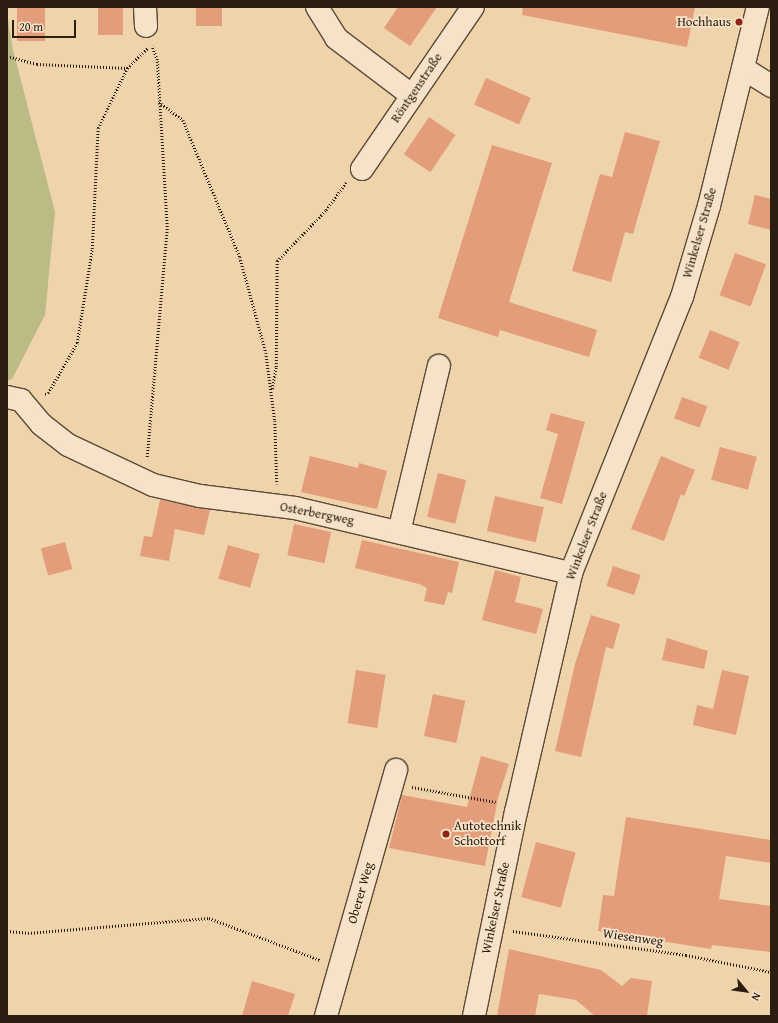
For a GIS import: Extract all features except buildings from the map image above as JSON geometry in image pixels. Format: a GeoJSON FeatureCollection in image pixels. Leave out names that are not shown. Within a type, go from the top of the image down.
{"type":"FeatureCollection","features":[{"type":"Feature","properties":{"kind":"street"},"geometry":{"type":"LineString","coordinates":[[317,7],[336,38],[411,95]]}},
{"type":"Feature","properties":{"kind":"street","name":"Röntgenstraße"},"geometry":{"type":"LineString","coordinates":[[355,174],[473,7]]}},
{"type":"Feature","properties":{"kind":"street","name":"Winkelser Straße"},"geometry":{"type":"LineString","coordinates":[[474,1016],[517,807],[571,573],[682,297],[709,206],[744,69],[758,7]]}},
{"type":"Feature","properties":{"kind":"street"},"geometry":{"type":"LineString","coordinates":[[744,69],[771,86]]}},
{"type":"Feature","properties":{"kind":"street"},"geometry":{"type":"LineString","coordinates":[[399,532],[439,366]]}},
{"type":"Feature","properties":{"kind":"street","name":"Osterbergweg"},"geometry":{"type":"LineString","coordinates":[[14,399],[41,424],[68,445],[145,482],[200,496],[277,506],[399,532],[571,573]]}},
{"type":"Feature","properties":{"kind":"street","name":"Oberer Weg"},"geometry":{"type":"LineString","coordinates":[[326,1016],[394,776]]}},
{"type":"Feature","properties":{"kind":"path"},"geometry":{"type":"LineString","coordinates":[[14,399],[48,393],[77,343],[92,249],[98,128],[128,68],[151,44],[157,60],[167,228],[145,482]]}},
{"type":"Feature","properties":{"kind":"path"},"geometry":{"type":"LineString","coordinates":[[7,56],[37,64],[128,68]]}},
{"type":"Feature","properties":{"kind":"path"},"geometry":{"type":"LineString","coordinates":[[159,102],[183,120],[240,257],[266,353],[271,392],[277,506]]}},
{"type":"Feature","properties":{"kind":"path"},"geometry":{"type":"LineString","coordinates":[[271,392],[276,367],[277,261],[326,210],[355,174]]}},
{"type":"Feature","properties":{"kind":"path"},"geometry":{"type":"LineString","coordinates":[[394,776],[517,807]]}},
{"type":"Feature","properties":{"kind":"path"},"geometry":{"type":"LineString","coordinates":[[7,931],[28,933],[209,918],[340,967]]}},
{"type":"Feature","properties":{"kind":"path","name":"Wiesenweg"},"geometry":{"type":"LineString","coordinates":[[492,928],[686,955],[771,972]]}},
{"type":"Feature","properties":{"kind":"shaded area"},"geometry":{"type":"Polygon","coordinates":[[[7,13],[13,50],[55,212],[45,315],[12,379],[7,381],[7,13]]]}},
{"type":"Feature","properties":{"kind":"place","name":"Hochhaus"},"geometry":{"type":"Point","coordinates":[739,22]}},
{"type":"Feature","properties":{"kind":"place","name":"Autotechnik Schottorf"},"geometry":{"type":"Point","coordinates":[446,834]}}]}
